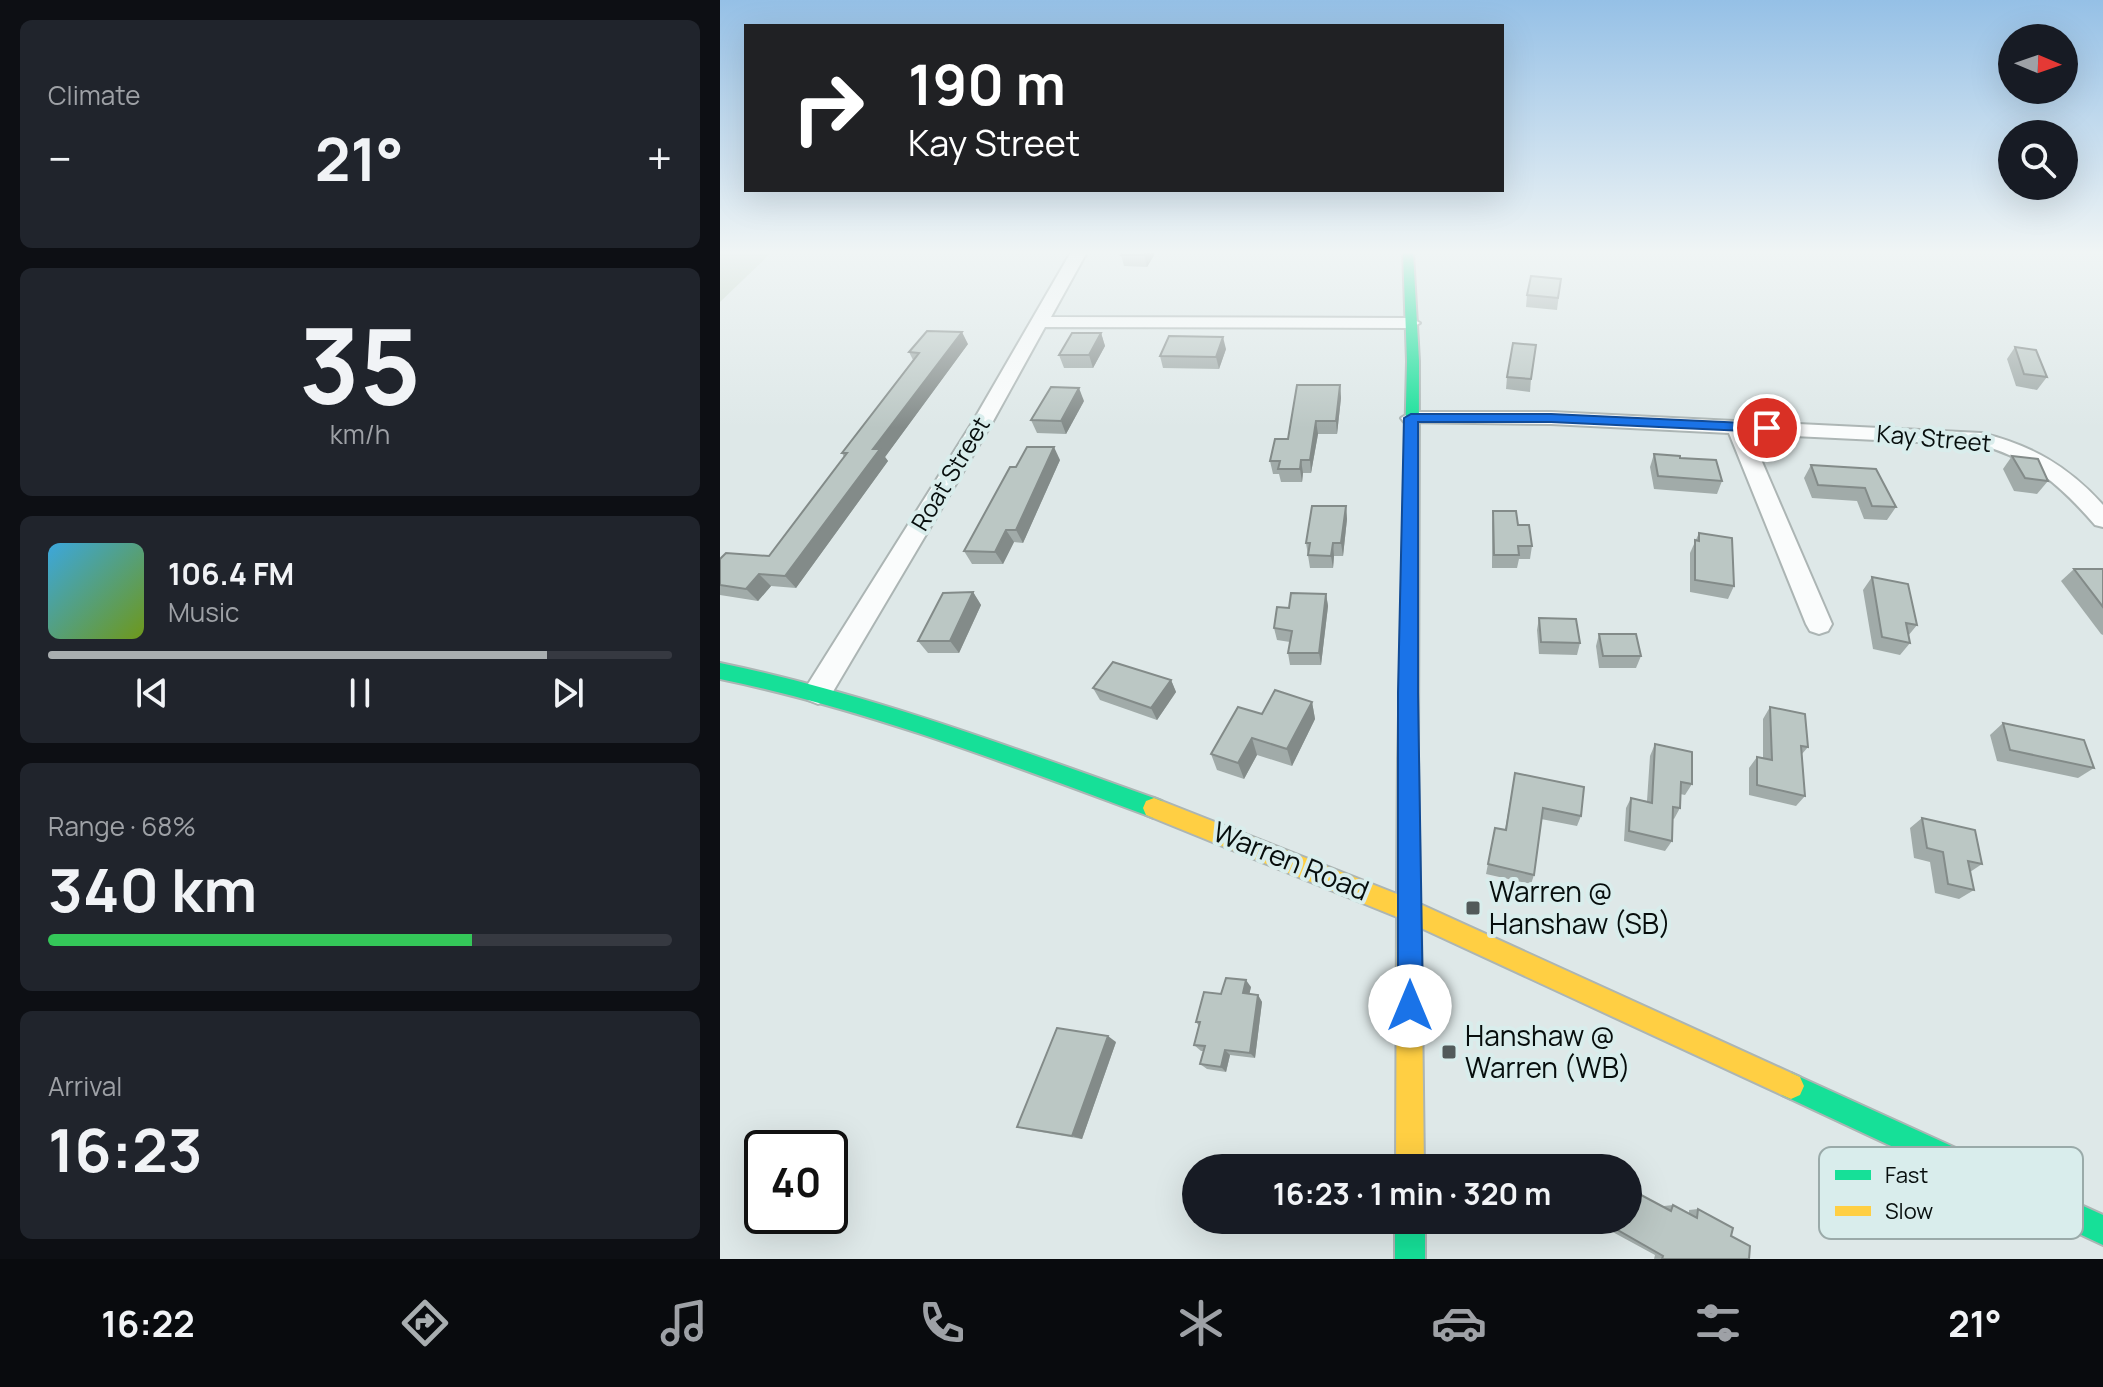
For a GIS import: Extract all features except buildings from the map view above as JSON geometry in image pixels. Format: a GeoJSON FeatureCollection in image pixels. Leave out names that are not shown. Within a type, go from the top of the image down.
{"type":"FeatureCollection","features":[{"type":"Feature","properties":{"kind":"street","name":"Roat Street"},"geometry":{"type":"LineString","coordinates":[[818,692],[982,423],[1045,311]]}},
{"type":"Feature","properties":{"kind":"street"},"geometry":{"type":"LineString","coordinates":[[1410,311],[1410,1154]]}},
{"type":"Feature","properties":{"kind":"street"},"geometry":{"type":"LineString","coordinates":[[1038,322],[1411,323]]}},
{"type":"Feature","properties":{"kind":"street","name":"Kay Street"},"geometry":{"type":"LineString","coordinates":[[1411,418],[1551,418],[1964,437],[1999,443],[2049,464],[2073,485],[2103,519]]}},
{"type":"Feature","properties":{"kind":"street"},"geometry":{"type":"LineString","coordinates":[[1737,427],[1819,624]]}},
{"type":"Feature","properties":{"kind":"street","name":"Warren Road"},"geometry":{"type":"LineString","coordinates":[[720,671],[818,692],[878,709],[1213,828],[1410,911],[1923,1147]]}},
{"type":"Feature","properties":{"kind":"street","name":"Warren Road"},"geometry":{"type":"LineString","coordinates":[[2083,1221],[2103,1230]]}},
{"type":"Feature","properties":{"kind":"street"},"geometry":{"type":"LineString","coordinates":[[1410,1234],[1410,1259]]}},
{"type":"Feature","properties":{"kind":"traffic: fast"},"geometry":{"type":"LineString","coordinates":[[1408,759],[1413,361],[1411,311]]}},
{"type":"Feature","properties":{"kind":"traffic: fast"},"geometry":{"type":"LineString","coordinates":[[720,671],[886,713],[1154,808]]}},
{"type":"Feature","properties":{"kind":"traffic: fast"},"geometry":{"type":"LineString","coordinates":[[1791,1086],[1923,1147]]}},
{"type":"Feature","properties":{"kind":"traffic: fast"},"geometry":{"type":"LineString","coordinates":[[2083,1221],[2103,1230]]}},
{"type":"Feature","properties":{"kind":"traffic: fast"},"geometry":{"type":"LineString","coordinates":[[1410,1234],[1410,1259]]}},
{"type":"Feature","properties":{"kind":"traffic: slow"},"geometry":{"type":"LineString","coordinates":[[1408,759],[1410,1154]]}},
{"type":"Feature","properties":{"kind":"traffic: slow"},"geometry":{"type":"LineString","coordinates":[[1154,808],[1396,905],[1791,1086]]}},
{"type":"Feature","properties":{"kind":"place","name":"Warren @ Hanshaw (SB)"},"geometry":{"type":"Point","coordinates":[1473,908]}},
{"type":"Feature","properties":{"kind":"place","name":"Hanshaw @ Warren (WB)"},"geometry":{"type":"Point","coordinates":[1449,1052]}},
{"type":"Feature","properties":{"kind":"route"},"geometry":{"type":"LineString","coordinates":[[1410,1006],[1408,693],[1411,418],[1551,418],[1767,428]]}}]}
